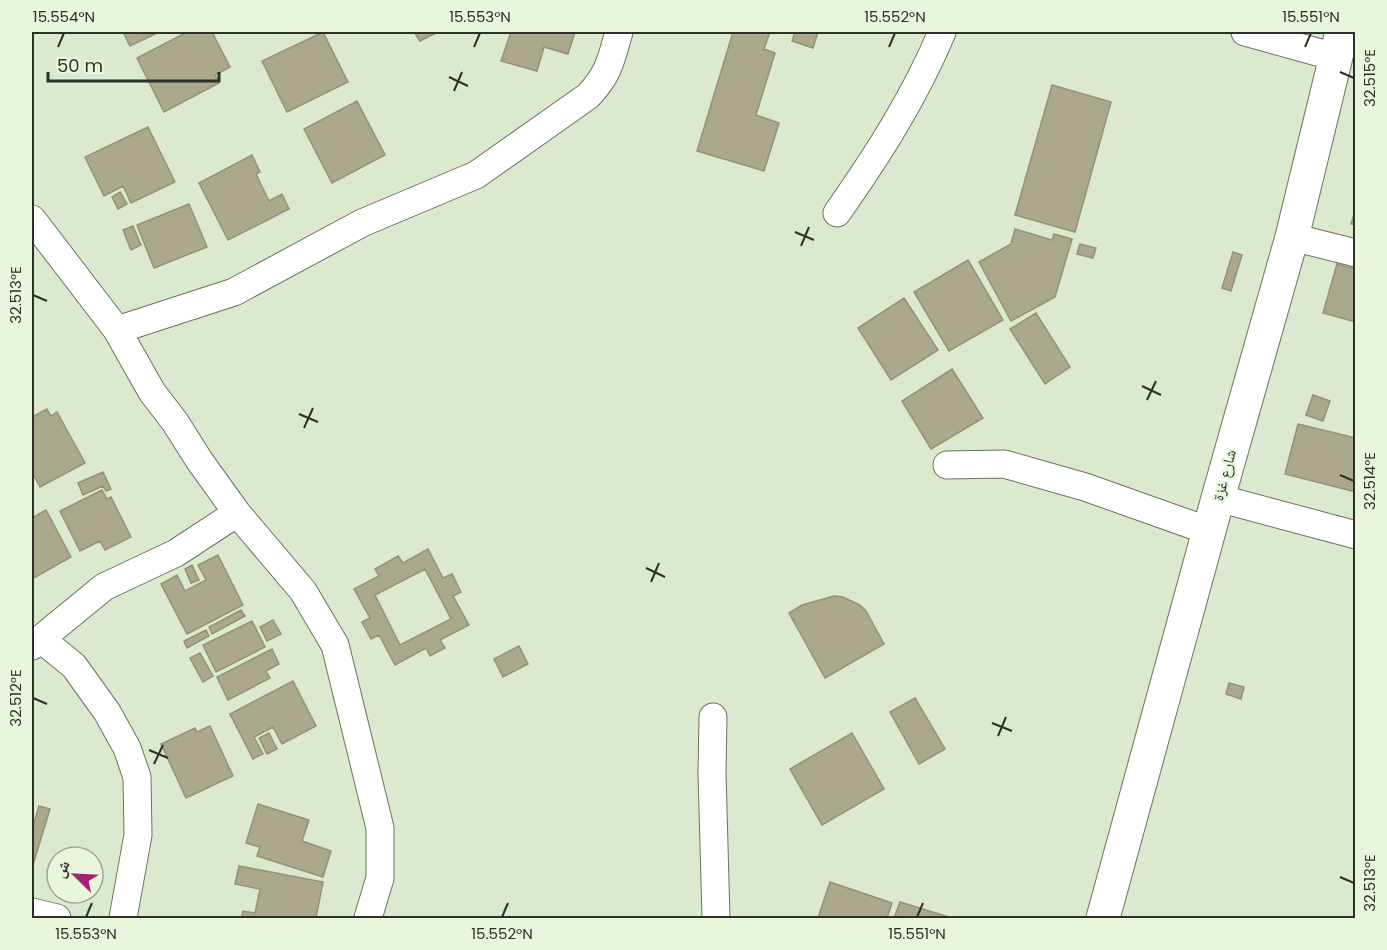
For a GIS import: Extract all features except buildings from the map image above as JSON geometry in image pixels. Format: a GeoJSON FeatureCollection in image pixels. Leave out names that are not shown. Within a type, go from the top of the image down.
{"type":"FeatureCollection","features":[{"type":"Feature","properties":{"kind":"main road","name":"شارع غزة"},"geometry":{"type":"LineString","coordinates":[[1103,918],[1292,237],[1339,44]]}},
{"type":"Feature","properties":{"kind":"street"},"geometry":{"type":"LineString","coordinates":[[117,330],[234,292],[362,223],[476,175],[588,96],[602,81],[612,59],[619,32]]}},
{"type":"Feature","properties":{"kind":"street"},"geometry":{"type":"LineString","coordinates":[[837,213],[882,149],[942,32]]}},
{"type":"Feature","properties":{"kind":"street"},"geometry":{"type":"LineString","coordinates":[[1245,32],[1339,44]]}},
{"type":"Feature","properties":{"kind":"street"},"geometry":{"type":"LineString","coordinates":[[32,219],[117,330],[152,392],[237,513],[303,591],[335,645],[380,828],[380,878],[368,918]]}},
{"type":"Feature","properties":{"kind":"street"},"geometry":{"type":"LineString","coordinates":[[1292,237],[1356,253]]}},
{"type":"Feature","properties":{"kind":"street"},"geometry":{"type":"LineString","coordinates":[[947,465],[1004,464],[1085,487],[1209,531]]}},
{"type":"Feature","properties":{"kind":"street"},"geometry":{"type":"LineString","coordinates":[[1218,498],[1356,535]]}},
{"type":"Feature","properties":{"kind":"street"},"geometry":{"type":"LineString","coordinates":[[123,918],[138,835],[137,777],[127,748],[107,712],[74,666],[36,642],[104,587],[176,554],[237,513]]}},
{"type":"Feature","properties":{"kind":"street"},"geometry":{"type":"LineString","coordinates":[[713,717],[712,783],[716,918]]}},
{"type":"Feature","properties":{"kind":"street"},"geometry":{"type":"LineString","coordinates":[[32,912],[57,918]]}}]}
